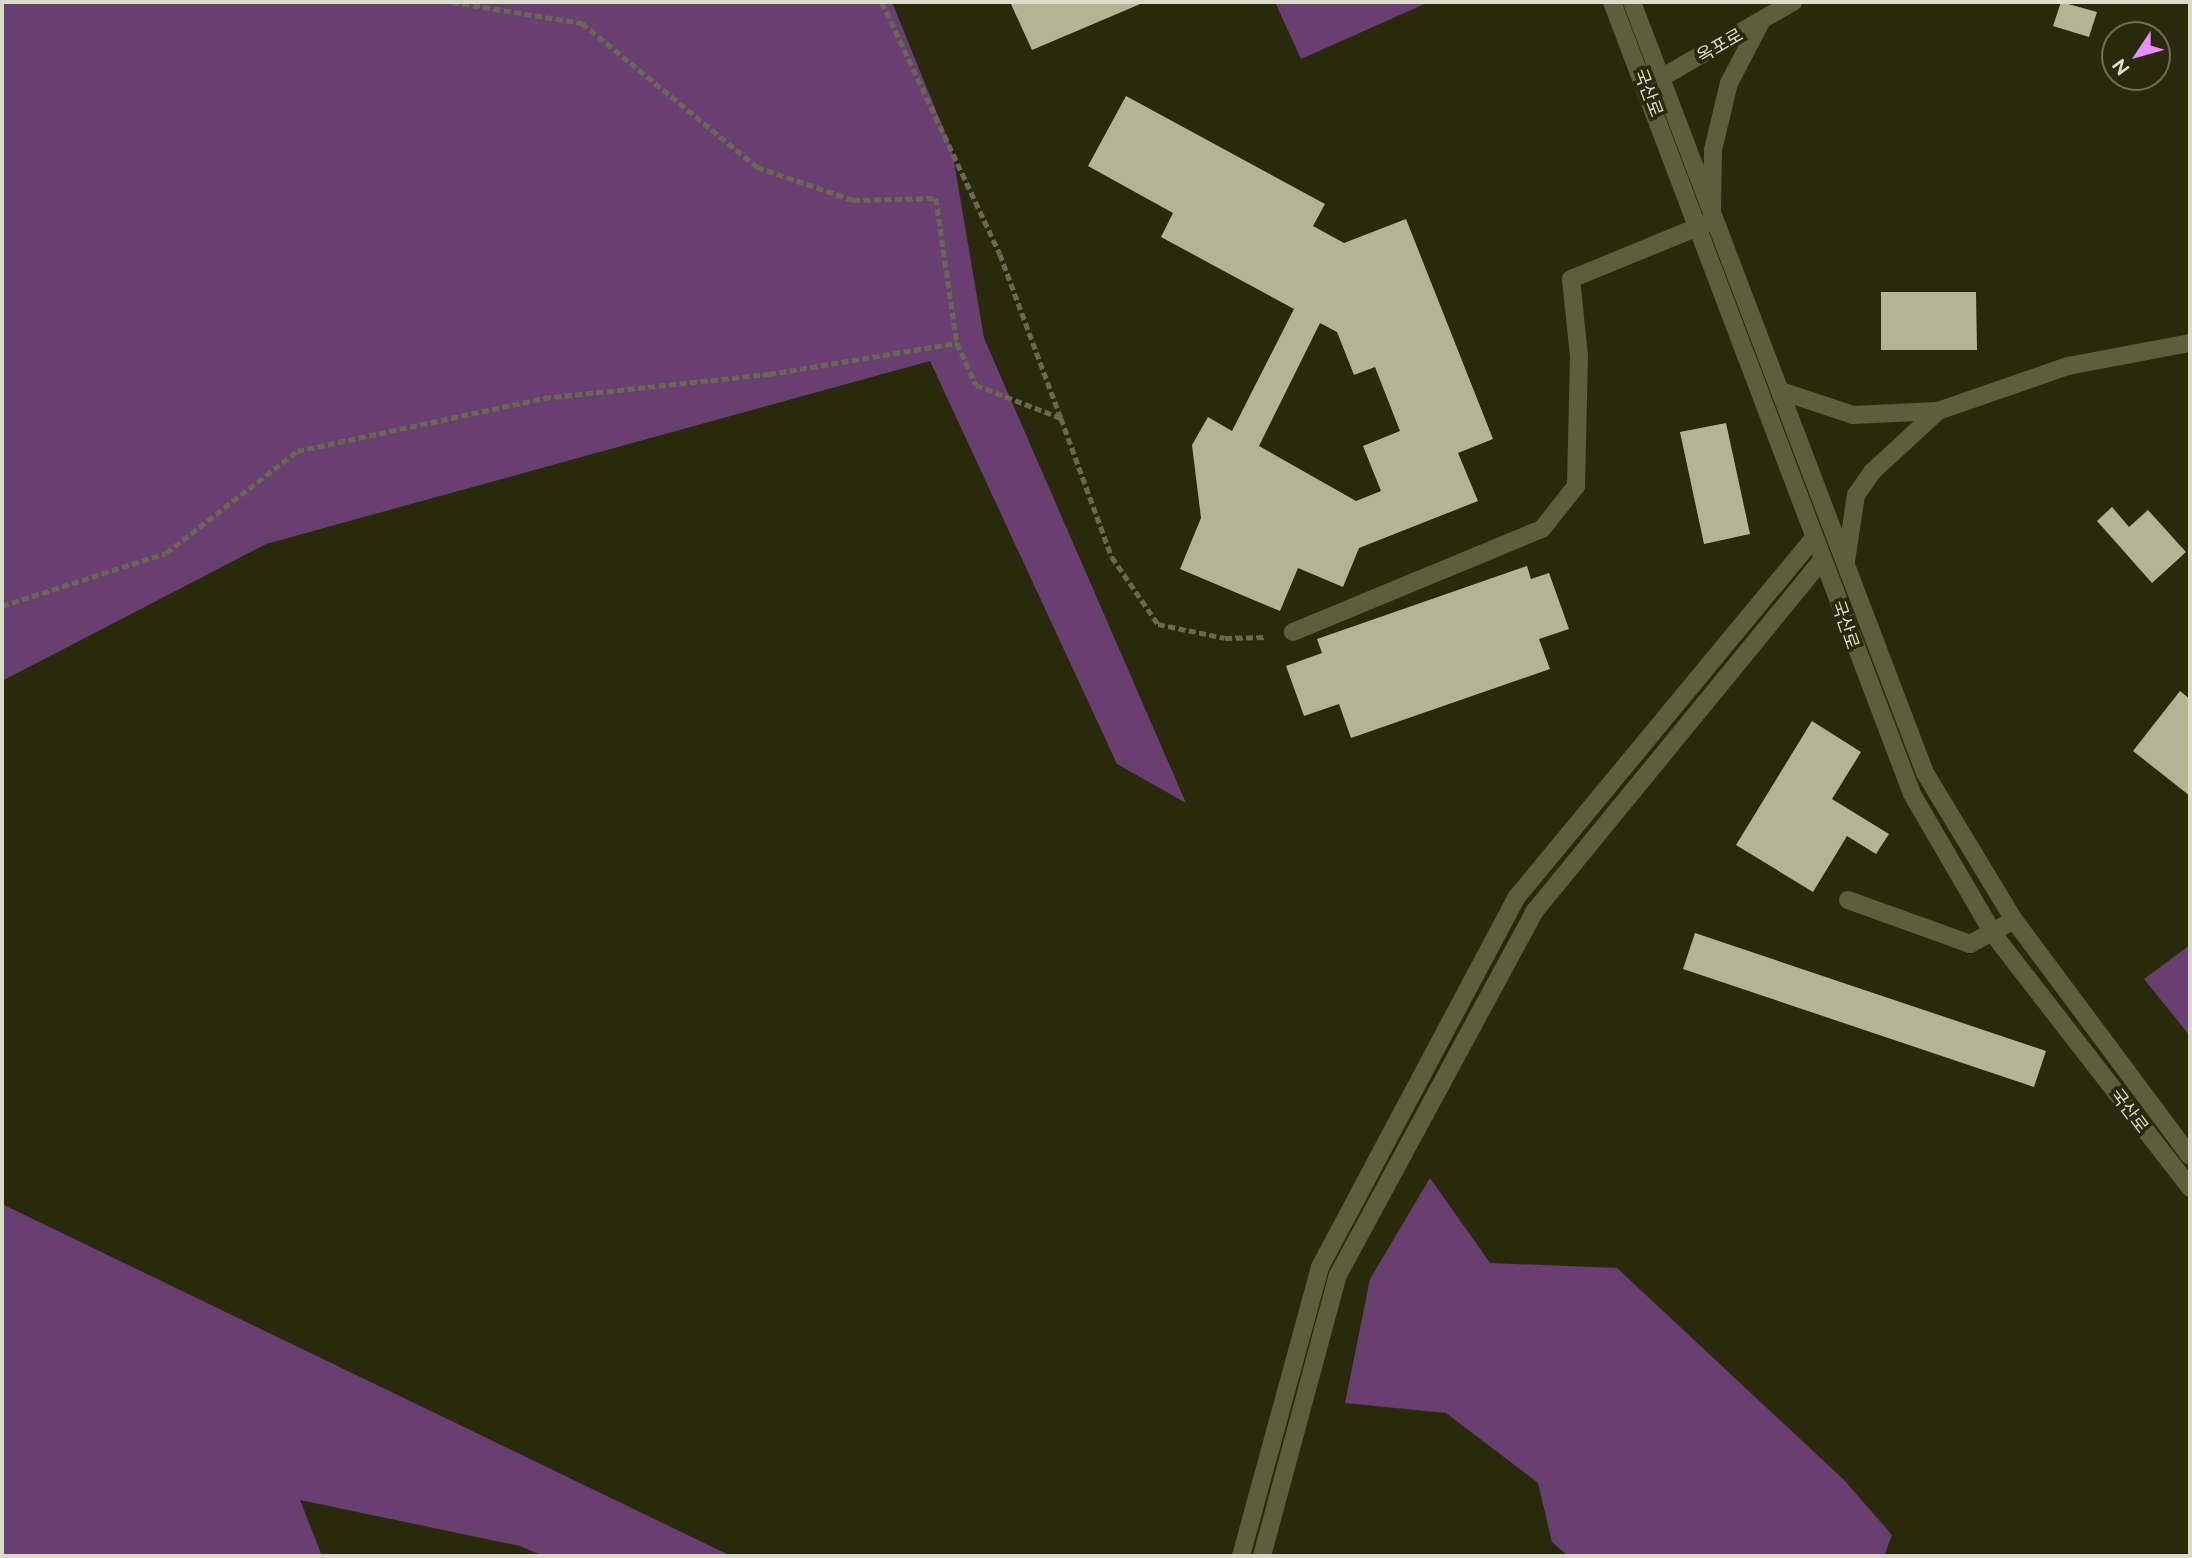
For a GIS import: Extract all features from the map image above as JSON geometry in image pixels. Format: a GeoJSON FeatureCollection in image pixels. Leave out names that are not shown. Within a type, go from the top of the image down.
{"type":"FeatureCollection","features":[{"type":"Feature","properties":{"kind":"street","name":"국산로"},"geometry":{"type":"LineString","coordinates":[[1612,2],[1653,82],[1782,391],[1925,773],[2014,920],[2190,1156]]}},
{"type":"Feature","properties":{"kind":"street","name":"국산로"},"geometry":{"type":"LineString","coordinates":[[1632,2],[1653,82]]}},
{"type":"Feature","properties":{"kind":"street","name":"옥포로"},"geometry":{"type":"LineString","coordinates":[[1653,82],[1793,2]]}},
{"type":"Feature","properties":{"kind":"street"},"geometry":{"type":"LineString","coordinates":[[1293,632],[1542,529],[1576,486],[1579,356],[1572,279],[1709,218],[1713,150],[1729,83],[1761,22]]}},
{"type":"Feature","properties":{"kind":"street","name":"국산로"},"geometry":{"type":"LineString","coordinates":[[1709,218],[1814,538],[1912,794],[1994,935],[2190,1188]]}},
{"type":"Feature","properties":{"kind":"street"},"geometry":{"type":"LineString","coordinates":[[1782,391],[1853,415],[1937,411],[2068,366],[2190,343]]}},
{"type":"Feature","properties":{"kind":"street"},"geometry":{"type":"LineString","coordinates":[[1846,561],[1856,495],[1873,471],[1937,411]]}},
{"type":"Feature","properties":{"kind":"street"},"geometry":{"type":"LineString","coordinates":[[1241,1556],[1320,1267],[1516,898],[1814,538]]}},
{"type":"Feature","properties":{"kind":"street"},"geometry":{"type":"LineString","coordinates":[[1262,1556],[1338,1276],[1534,912],[1822,560]]}},
{"type":"Feature","properties":{"kind":"street"},"geometry":{"type":"LineString","coordinates":[[1848,900],[1970,944],[1994,935],[2014,920]]}},
{"type":"Feature","properties":{"kind":"path"},"geometry":{"type":"LineString","coordinates":[[452,2],[582,23],[757,166],[853,200],[936,198],[957,343],[976,386],[1060,418]]}},
{"type":"Feature","properties":{"kind":"path"},"geometry":{"type":"LineString","coordinates":[[882,2],[1000,254],[1112,557],[1158,624],[1225,638],[1293,632]]}},
{"type":"Feature","properties":{"kind":"path"},"geometry":{"type":"LineString","coordinates":[[2,606],[166,553],[297,451],[544,398],[769,374],[957,343]]}},
{"type":"Feature","properties":{"kind":"shaded area"},"geometry":{"type":"Polygon","coordinates":[[[2,2],[892,2],[952,150],[984,338],[1186,803],[1117,764],[930,361],[266,544],[2,681],[2,2]]]}},
{"type":"Feature","properties":{"kind":"shaded area"},"geometry":{"type":"Polygon","coordinates":[[[1275,2],[1429,2],[1301,59],[1275,2]]]}},
{"type":"Feature","properties":{"kind":"shaded area"},"geometry":{"type":"Polygon","coordinates":[[[2190,945],[2190,1036],[2144,979],[2190,945]]]}},
{"type":"Feature","properties":{"kind":"shaded area"},"geometry":{"type":"Polygon","coordinates":[[[1430,1178],[1490,1263],[1617,1268],[1844,1480],[1892,1535],[1884,1556],[1568,1556],[1552,1542],[1538,1483],[1446,1413],[1345,1403],[1370,1279],[1430,1178]]]}},
{"type":"Feature","properties":{"kind":"shaded area"},"geometry":{"type":"Polygon","coordinates":[[[2,1204],[731,1556],[543,1556],[520,1546],[300,1500],[322,1556],[2,1556],[2,1204]]]}},
{"type":"Feature","properties":{"kind":"building"},"geometry":{"type":"Polygon","coordinates":[[[1010,2],[1145,2],[1032,50],[1010,2]]]}},
{"type":"Feature","properties":{"kind":"building"},"geometry":{"type":"Polygon","coordinates":[[[2061,2],[2097,12],[2089,37],[2053,26],[2061,2]]]}},
{"type":"Feature","properties":{"kind":"building"},"geometry":{"type":"Polygon","coordinates":[[[1126,96],[1325,204],[1313,226],[1344,243],[1406,219],[1493,439],[1458,453],[1478,501],[1359,548],[1343,587],[1298,568],[1280,611],[1180,569],[1201,518],[1192,445],[1208,417],[1232,431],[1294,309],[1161,237],[1173,213],[1088,166],[1126,96]],[[1320,323],[1259,446],[1356,501],[1381,491],[1363,446],[1400,431],[1375,367],[1354,375],[1337,332],[1320,323]]]}},
{"type":"Feature","properties":{"kind":"building"},"geometry":{"type":"Polygon","coordinates":[[[1881,292],[1976,292],[1977,350],[1881,350],[1881,292]]]}},
{"type":"Feature","properties":{"kind":"building"},"geometry":{"type":"Polygon","coordinates":[[[1726,423],[1750,534],[1704,544],[1680,432],[1726,423]]]}},
{"type":"Feature","properties":{"kind":"building"},"geometry":{"type":"Polygon","coordinates":[[[2112,507],[2129,527],[2148,510],[2186,552],[2152,583],[2097,521],[2112,507]]]}},
{"type":"Feature","properties":{"kind":"building"},"geometry":{"type":"Polygon","coordinates":[[[1527,566],[1531,579],[1549,573],[1569,629],[1539,639],[1550,669],[1351,738],[1339,704],[1304,716],[1286,666],[1322,653],[1317,639],[1527,566]]]}},
{"type":"Feature","properties":{"kind":"building"},"geometry":{"type":"Polygon","coordinates":[[[2180,691],[2190,699],[2190,796],[2133,751],[2180,691]]]}},
{"type":"Feature","properties":{"kind":"building"},"geometry":{"type":"Polygon","coordinates":[[[1812,721],[1861,752],[1832,799],[1889,834],[1876,854],[1847,836],[1813,892],[1736,845],[1812,721]]]}},
{"type":"Feature","properties":{"kind":"building"},"geometry":{"type":"Polygon","coordinates":[[[1695,933],[2046,1051],[2034,1087],[1683,969],[1695,933]]]}}]}
